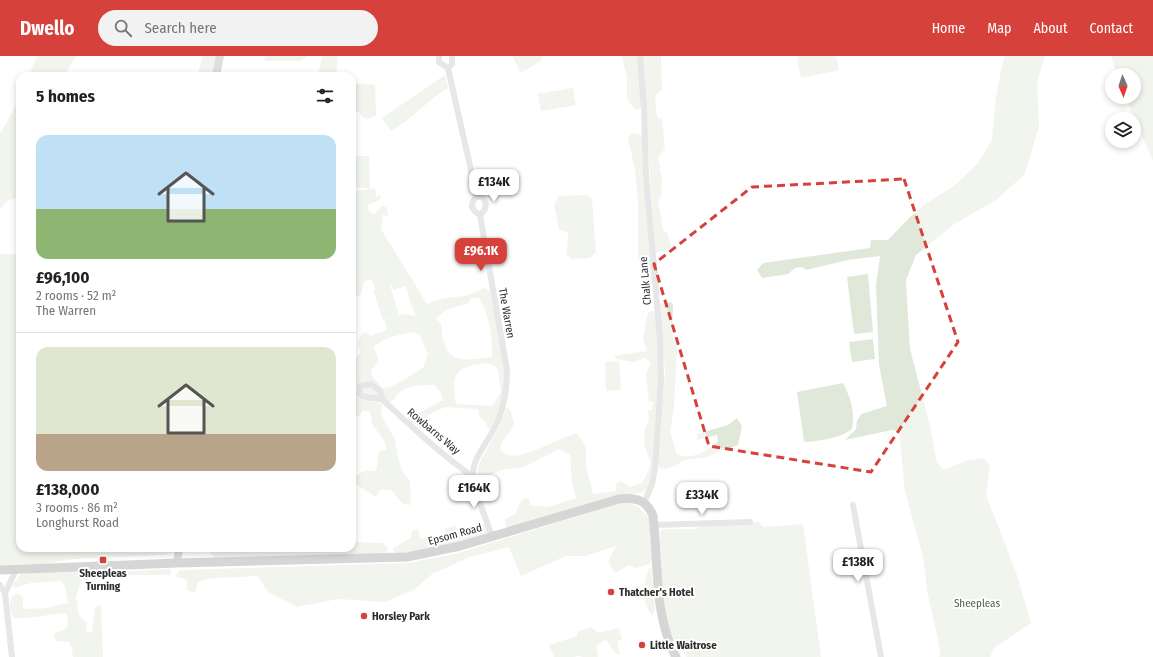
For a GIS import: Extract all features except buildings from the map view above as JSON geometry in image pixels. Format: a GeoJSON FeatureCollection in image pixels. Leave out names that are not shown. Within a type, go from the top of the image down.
{"type":"FeatureCollection","features":[{"type":"Feature","properties":{"kind":"main road","name":"Epsom Road"},"geometry":{"type":"LineString","coordinates":[[0,570],[177,563],[407,557],[446,550],[619,499],[629,498],[644,503]]}},
{"type":"Feature","properties":{"kind":"main road"},"geometry":{"type":"LineString","coordinates":[[644,503],[650,508],[654,525],[662,621],[667,639],[676,657]]}},
{"type":"Feature","properties":{"kind":"street"},"geometry":{"type":"LineString","coordinates":[[217,72],[220,56]]}},
{"type":"Feature","properties":{"kind":"street","name":"The Warren"},"geometry":{"type":"LineString","coordinates":[[439,56],[439,62],[448,68],[476,196],[472,201],[472,206],[474,212],[480,215],[505,356],[507,389],[503,406],[495,427],[480,452],[473,476]]}},
{"type":"Feature","properties":{"kind":"street"},"geometry":{"type":"LineString","coordinates":[[448,68],[452,64],[452,56]]}},
{"type":"Feature","properties":{"kind":"street","name":"Chalk Lane"},"geometry":{"type":"LineString","coordinates":[[640,56],[644,109],[646,175],[660,339],[661,381],[656,469],[652,484],[644,503]]}},
{"type":"Feature","properties":{"kind":"street"},"geometry":{"type":"LineString","coordinates":[[476,196],[482,198],[486,206],[484,212],[480,215]]}},
{"type":"Feature","properties":{"kind":"street","name":"Rowbarns Way"},"geometry":{"type":"LineString","coordinates":[[383,400],[473,476]]}},
{"type":"Feature","properties":{"kind":"street"},"geometry":{"type":"LineString","coordinates":[[473,476],[492,537]]}},
{"type":"Feature","properties":{"kind":"street"},"geometry":{"type":"LineString","coordinates":[[853,505],[881,657]]}},
{"type":"Feature","properties":{"kind":"street"},"geometry":{"type":"LineString","coordinates":[[654,525],[750,522]]}},
{"type":"Feature","properties":{"kind":"street"},"geometry":{"type":"LineString","coordinates":[[177,563],[178,552]]}},
{"type":"Feature","properties":{"kind":"street"},"geometry":{"type":"LineString","coordinates":[[5,593],[16,570]]}},
{"type":"Feature","properties":{"kind":"street"},"geometry":{"type":"LineString","coordinates":[[0,585],[5,593],[12,657]]}},
{"type":"Feature","properties":{"kind":"highlighted area"},"geometry":{"type":"Polygon","coordinates":[[[904,179],[958,342],[871,472],[709,446],[654,264],[752,187],[904,179]]]}},
{"type":"Feature","properties":{"kind":"green space"},"geometry":{"type":"Polygon","coordinates":[[[37,56],[76,56],[66,72],[31,72],[37,56]]]}},
{"type":"Feature","properties":{"kind":"green space"},"geometry":{"type":"Polygon","coordinates":[[[203,56],[216,56],[214,72],[198,72],[203,56]]]}},
{"type":"Feature","properties":{"kind":"green space"},"geometry":{"type":"Polygon","coordinates":[[[265,56],[307,56],[301,61],[264,61],[265,56]]]}},
{"type":"Feature","properties":{"kind":"green space"},"geometry":{"type":"Polygon","coordinates":[[[322,56],[338,56],[336,72],[319,72],[322,56]]]}},
{"type":"Feature","properties":{"kind":"green space"},"geometry":{"type":"Polygon","coordinates":[[[512,56],[542,56],[542,60],[521,73],[512,56]]]}},
{"type":"Feature","properties":{"kind":"green space"},"geometry":{"type":"Polygon","coordinates":[[[622,56],[638,56],[642,108],[635,110],[627,99],[627,78],[622,56]]]}},
{"type":"Feature","properties":{"kind":"green space"},"geometry":{"type":"Polygon","coordinates":[[[642,56],[661,56],[662,89],[655,96],[657,117],[662,120],[665,148],[658,158],[662,178],[661,197],[658,200],[663,230],[668,234],[671,248],[655,253],[642,56]]]}},
{"type":"Feature","properties":{"kind":"green space"},"geometry":{"type":"Polygon","coordinates":[[[836,56],[839,70],[801,78],[797,57],[836,56]]]}},
{"type":"Feature","properties":{"kind":"green space","name":"Sheepleas"},"geometry":{"type":"Polygon","coordinates":[[[1004,56],[1045,56],[1037,83],[1039,126],[1025,174],[996,200],[953,225],[916,255],[906,280],[910,349],[930,426],[937,463],[944,470],[965,461],[984,458],[990,466],[986,495],[1017,575],[1031,623],[994,648],[990,657],[938,657],[940,656],[940,649],[927,590],[923,556],[905,492],[899,431],[892,430],[845,440],[856,429],[857,421],[861,414],[887,406],[879,365],[876,285],[880,256],[848,260],[806,270],[802,267],[795,268],[788,274],[762,278],[757,270],[763,263],[870,248],[871,240],[888,240],[925,204],[954,186],[978,163],[992,140],[996,97],[1004,56]]]}},
{"type":"Feature","properties":{"kind":"green space"},"geometry":{"type":"Polygon","coordinates":[[[1111,56],[1153,56],[1153,161],[1141,134],[1141,112],[1132,112],[1128,104],[1141,104],[1141,68],[1115,68],[1111,56]]]}},
{"type":"Feature","properties":{"kind":"green space"},"geometry":{"type":"Polygon","coordinates":[[[445,75],[448,88],[391,131],[382,118],[445,75]]]}},
{"type":"Feature","properties":{"kind":"green space"},"geometry":{"type":"Polygon","coordinates":[[[356,83],[375,85],[376,116],[366,119],[356,112],[356,83]]]}},
{"type":"Feature","properties":{"kind":"green space"},"geometry":{"type":"Polygon","coordinates":[[[573,88],[576,105],[541,111],[538,94],[573,88]]]}},
{"type":"Feature","properties":{"kind":"green space"},"geometry":{"type":"Polygon","coordinates":[[[16,105],[16,199],[8,200],[0,209],[0,134],[16,105]]]}},
{"type":"Feature","properties":{"kind":"green space"},"geometry":{"type":"Polygon","coordinates":[[[632,133],[643,135],[653,283],[648,286],[641,285],[645,268],[638,259],[638,200],[635,170],[628,138],[632,133]]]}},
{"type":"Feature","properties":{"kind":"green space"},"geometry":{"type":"Polygon","coordinates":[[[356,156],[369,156],[370,188],[356,188],[356,156]]]}},
{"type":"Feature","properties":{"kind":"green space"},"geometry":{"type":"Polygon","coordinates":[[[375,188],[376,197],[381,195],[380,200],[368,205],[369,211],[374,214],[382,205],[387,208],[388,216],[383,215],[381,229],[427,304],[442,299],[468,295],[486,288],[491,293],[506,379],[503,400],[492,427],[488,429],[485,421],[480,418],[478,409],[445,407],[428,415],[421,429],[408,419],[443,400],[441,393],[435,385],[417,386],[405,389],[390,402],[362,392],[356,386],[356,358],[361,352],[358,344],[361,334],[366,332],[370,336],[387,330],[385,320],[403,314],[416,316],[411,305],[406,286],[393,290],[392,284],[390,285],[399,315],[383,320],[373,290],[376,289],[371,279],[364,282],[361,294],[356,297],[356,191],[375,188]],[[471,298],[469,303],[446,310],[436,319],[441,323],[442,336],[445,346],[449,353],[454,357],[461,359],[480,359],[492,357],[492,342],[488,319],[483,304],[479,298],[471,298]],[[413,332],[397,335],[381,341],[374,348],[379,360],[374,368],[371,369],[372,376],[383,388],[393,386],[423,368],[428,354],[420,335],[413,332]],[[488,363],[469,366],[462,369],[458,373],[454,384],[456,404],[492,406],[501,392],[498,370],[495,366],[488,363]]]}},
{"type":"Feature","properties":{"kind":"green space"},"geometry":{"type":"Polygon","coordinates":[[[587,195],[592,199],[596,252],[590,258],[571,259],[567,255],[568,232],[559,230],[554,205],[559,196],[587,195]]]}},
{"type":"Feature","properties":{"kind":"green space"},"geometry":{"type":"Polygon","coordinates":[[[0,254],[16,254],[16,552],[172,552],[164,555],[73,559],[43,564],[0,565],[0,254]]]}},
{"type":"Feature","properties":{"kind":"green space"},"geometry":{"type":"Polygon","coordinates":[[[868,274],[873,332],[854,334],[847,277],[868,274]]]}},
{"type":"Feature","properties":{"kind":"green space"},"geometry":{"type":"Polygon","coordinates":[[[671,302],[673,305],[672,334],[677,348],[674,408],[670,432],[677,454],[683,456],[694,456],[704,452],[718,442],[717,435],[697,440],[697,434],[728,425],[737,418],[742,426],[738,445],[706,457],[685,460],[670,468],[661,469],[658,466],[665,372],[659,306],[662,303],[671,302]]]}},
{"type":"Feature","properties":{"kind":"green space"},"geometry":{"type":"Polygon","coordinates":[[[653,311],[657,314],[659,401],[656,444],[649,487],[641,493],[622,495],[510,528],[506,527],[505,519],[515,514],[521,501],[526,498],[530,500],[529,505],[547,507],[576,498],[572,483],[570,455],[559,449],[524,467],[500,470],[490,476],[491,485],[485,490],[479,487],[477,473],[480,462],[498,429],[507,407],[511,411],[514,425],[501,444],[500,449],[506,454],[514,456],[531,452],[577,433],[586,447],[586,465],[593,494],[616,491],[616,484],[621,481],[630,487],[642,483],[649,470],[651,461],[645,447],[644,435],[649,421],[648,410],[652,410],[653,402],[649,401],[646,375],[651,363],[645,358],[634,362],[616,359],[614,356],[647,351],[643,339],[648,312],[653,311]]]}},
{"type":"Feature","properties":{"kind":"green space"},"geometry":{"type":"Polygon","coordinates":[[[873,339],[875,359],[852,362],[849,342],[873,339]]]}},
{"type":"Feature","properties":{"kind":"green space"},"geometry":{"type":"Polygon","coordinates":[[[619,361],[621,390],[606,391],[605,362],[619,361]]]}},
{"type":"Feature","properties":{"kind":"green space"},"geometry":{"type":"Polygon","coordinates":[[[843,383],[852,405],[852,429],[842,435],[830,438],[807,442],[804,441],[797,392],[843,383]]]}},
{"type":"Feature","properties":{"kind":"green space"},"geometry":{"type":"Polygon","coordinates":[[[356,397],[382,404],[381,415],[395,439],[401,468],[410,482],[411,505],[403,504],[391,490],[380,490],[376,497],[356,484],[356,476],[364,471],[376,471],[379,452],[387,449],[383,439],[372,424],[370,411],[363,411],[356,418],[356,397]]]}},
{"type":"Feature","properties":{"kind":"green space"},"geometry":{"type":"Polygon","coordinates":[[[626,503],[637,506],[651,520],[652,560],[650,564],[636,568],[629,565],[615,573],[608,561],[616,546],[585,556],[566,556],[521,576],[509,547],[470,557],[432,574],[415,589],[385,602],[338,599],[297,607],[268,592],[257,575],[220,578],[198,582],[195,593],[187,590],[187,580],[175,576],[180,570],[408,563],[459,553],[614,505],[626,503]]]}},
{"type":"Feature","properties":{"kind":"green space"},"geometry":{"type":"Polygon","coordinates":[[[759,522],[763,527],[803,524],[821,657],[687,657],[674,640],[665,612],[661,572],[660,532],[663,529],[696,529],[699,526],[759,522]]]}},
{"type":"Feature","properties":{"kind":"green space"},"geometry":{"type":"Polygon","coordinates":[[[481,524],[485,525],[488,533],[487,536],[395,555],[393,548],[411,538],[412,531],[418,529],[421,539],[445,533],[446,528],[456,526],[461,532],[481,524]]]}},
{"type":"Feature","properties":{"kind":"green space"},"geometry":{"type":"Polygon","coordinates":[[[356,542],[383,543],[388,548],[386,555],[226,559],[214,557],[210,553],[356,552],[356,542]]]}},
{"type":"Feature","properties":{"kind":"green space"},"geometry":{"type":"Polygon","coordinates":[[[651,567],[655,610],[652,616],[646,605],[644,592],[644,585],[651,567]]]}},
{"type":"Feature","properties":{"kind":"green space"},"geometry":{"type":"Polygon","coordinates":[[[170,569],[172,571],[169,575],[117,575],[114,572],[170,569]]]}},
{"type":"Feature","properties":{"kind":"green space"},"geometry":{"type":"Polygon","coordinates":[[[76,570],[101,572],[98,577],[81,581],[76,598],[79,615],[87,623],[86,632],[92,632],[95,608],[101,604],[103,657],[73,657],[69,642],[56,641],[54,634],[67,628],[68,619],[66,613],[14,618],[11,612],[10,606],[12,598],[14,595],[19,594],[23,598],[23,609],[47,608],[68,603],[65,587],[62,581],[31,583],[14,588],[12,586],[21,574],[26,572],[76,570]]]}},
{"type":"Feature","properties":{"kind":"green space"},"geometry":{"type":"Polygon","coordinates":[[[591,627],[598,633],[619,628],[622,640],[617,641],[620,654],[616,654],[606,640],[596,646],[598,657],[582,657],[578,655],[575,657],[554,657],[549,645],[577,636],[577,632],[591,627]]]}},
{"type":"Feature","properties":{"kind":"place","name":"Sheepleas Turning"},"geometry":{"type":"Point","coordinates":[103,560]}},
{"type":"Feature","properties":{"kind":"place","name":"Thatcher's Hotel"},"geometry":{"type":"Point","coordinates":[611,592]}},
{"type":"Feature","properties":{"kind":"place","name":"Horsley Park"},"geometry":{"type":"Point","coordinates":[364,616]}},
{"type":"Feature","properties":{"kind":"place","name":"Little Waitrose"},"geometry":{"type":"Point","coordinates":[642,645]}}]}
